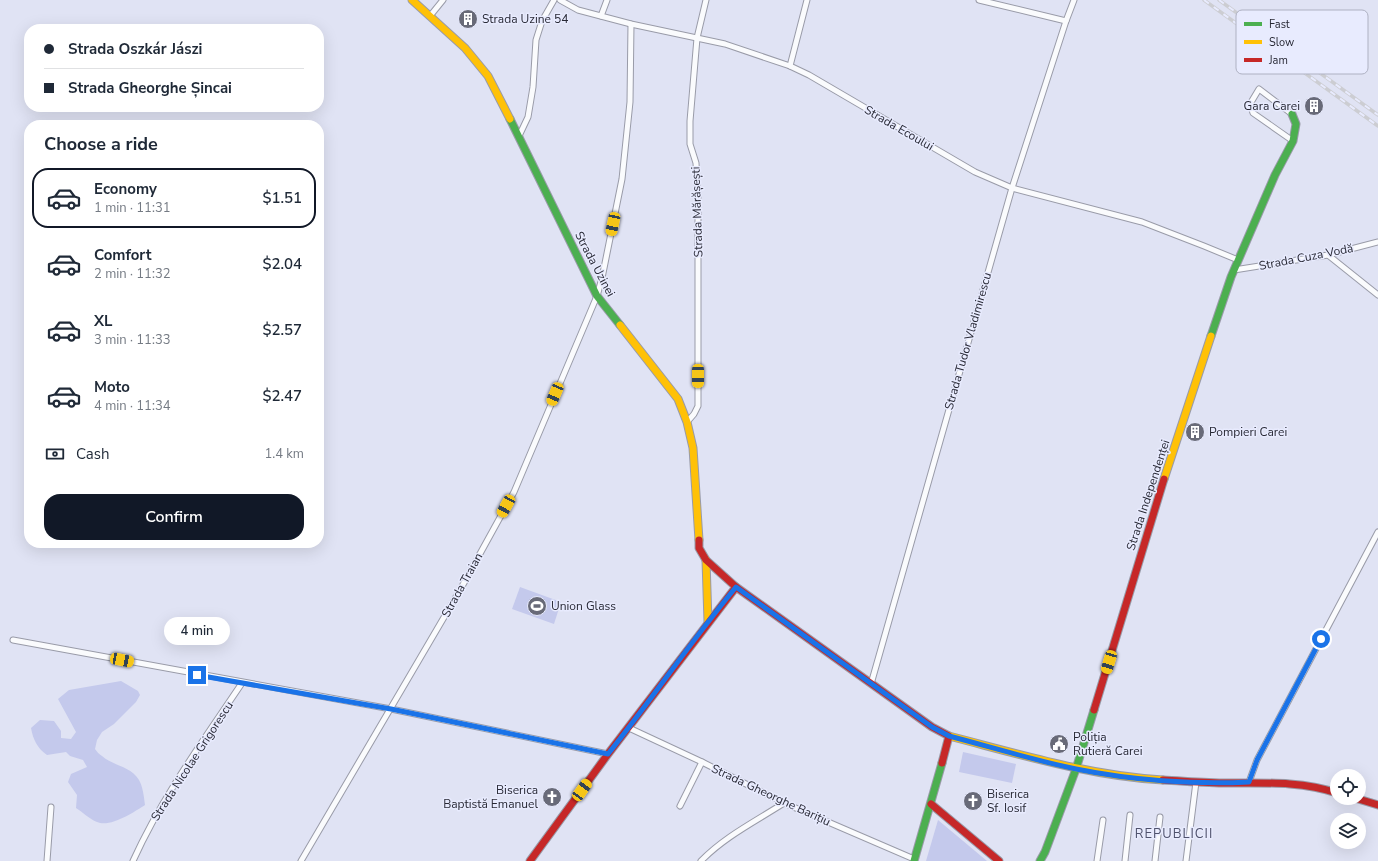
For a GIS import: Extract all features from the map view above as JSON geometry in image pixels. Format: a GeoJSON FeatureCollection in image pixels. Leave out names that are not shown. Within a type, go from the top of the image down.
{"type":"FeatureCollection","features":[{"type":"Feature","properties":{"kind":"main road","name":"Strada Uzinei"},"geometry":{"type":"LineString","coordinates":[[412,0],[465,48],[488,76],[597,296],[678,399],[687,422],[693,448],[699,548],[706,560]]}},
{"type":"Feature","properties":{"kind":"main road","name":"Strada Independenței"},"geometry":{"type":"LineString","coordinates":[[1040,861],[1045,852],[1076,769],[1160,493],[1234,270],[1275,176],[1293,141],[1296,124],[1292,114]]}},
{"type":"Feature","properties":{"kind":"main road"},"geometry":{"type":"LineString","coordinates":[[706,560],[736,587],[932,727],[949,736],[1076,769],[1145,779],[1301,785],[1330,791]]}},
{"type":"Feature","properties":{"kind":"main road"},"geometry":{"type":"LineString","coordinates":[[706,560],[708,622]]}},
{"type":"Feature","properties":{"kind":"main road"},"geometry":{"type":"LineString","coordinates":[[530,861],[608,754],[736,587]]}},
{"type":"Feature","properties":{"kind":"main road"},"geometry":{"type":"LineString","coordinates":[[914,860],[949,736]]}},
{"type":"Feature","properties":{"kind":"main road"},"geometry":{"type":"LineString","coordinates":[[1366,801],[1378,805]]}},
{"type":"Feature","properties":{"kind":"main road"},"geometry":{"type":"LineString","coordinates":[[931,804],[998,861]]}},
{"type":"Feature","properties":{"kind":"street"},"geometry":{"type":"LineString","coordinates":[[430,16],[443,0]]}},
{"type":"Feature","properties":{"kind":"street"},"geometry":{"type":"LineString","coordinates":[[519,136],[528,117],[533,87],[536,40],[542,20],[554,0]]}},
{"type":"Feature","properties":{"kind":"street","name":"Strada Ecoului"},"geometry":{"type":"LineString","coordinates":[[560,0],[578,10],[631,24],[725,44],[790,66],[809,75],[975,172],[1012,188],[1142,222],[1238,260]]}},
{"type":"Feature","properties":{"kind":"street"},"geometry":{"type":"LineString","coordinates":[[601,16],[607,0]]}},
{"type":"Feature","properties":{"kind":"street","name":"Strada Mărășești"},"geometry":{"type":"LineString","coordinates":[[687,422],[694,414],[698,406],[698,196],[696,163],[690,144],[690,121],[697,38],[706,0]]}},
{"type":"Feature","properties":{"kind":"street"},"geometry":{"type":"LineString","coordinates":[[790,66],[807,0]]}},
{"type":"Feature","properties":{"kind":"street"},"geometry":{"type":"LineString","coordinates":[[979,0],[1066,20]]}},
{"type":"Feature","properties":{"kind":"street","name":"Strada Tudor Vladimirescu"},"geometry":{"type":"LineString","coordinates":[[871,684],[1012,188],[1066,20],[1074,0]]}},
{"type":"Feature","properties":{"kind":"street","name":"Strada Traian"},"geometry":{"type":"LineString","coordinates":[[301,861],[460,590],[514,492],[597,296],[622,179],[630,102],[631,24]]}},
{"type":"Feature","properties":{"kind":"street","name":"Strada Independenței"},"geometry":{"type":"LineString","coordinates":[[1292,114],[1259,89],[1250,104],[1253,112],[1293,141]]}},
{"type":"Feature","properties":{"kind":"street","name":"Strada Cuza Vodă"},"geometry":{"type":"LineString","coordinates":[[1234,270],[1328,255],[1378,242]]}},
{"type":"Feature","properties":{"kind":"street"},"geometry":{"type":"LineString","coordinates":[[1328,255],[1378,295]]}},
{"type":"Feature","properties":{"kind":"street"},"geometry":{"type":"LineString","coordinates":[[1249,782],[1257,760],[1378,532]]}},
{"type":"Feature","properties":{"kind":"street"},"geometry":{"type":"LineString","coordinates":[[13,640],[391,709],[608,754]]}},
{"type":"Feature","properties":{"kind":"street","name":"Strada Nicolae Grigorescu"},"geometry":{"type":"LineString","coordinates":[[133,861],[170,791],[242,683]]}},
{"type":"Feature","properties":{"kind":"street","name":"Strada Gheorghe Barițiu"},"geometry":{"type":"LineString","coordinates":[[629,728],[784,803],[914,860]]}},
{"type":"Feature","properties":{"kind":"street"},"geometry":{"type":"LineString","coordinates":[[680,806],[702,762]]}},
{"type":"Feature","properties":{"kind":"street"},"geometry":{"type":"LineString","coordinates":[[1186,861],[1196,782]]}},
{"type":"Feature","properties":{"kind":"street"},"geometry":{"type":"LineString","coordinates":[[701,861],[709,852],[730,837],[784,803]]}},
{"type":"Feature","properties":{"kind":"street"},"geometry":{"type":"LineString","coordinates":[[47,861],[51,807]]}},
{"type":"Feature","properties":{"kind":"street"},"geometry":{"type":"LineString","coordinates":[[1125,861],[1130,816]]}},
{"type":"Feature","properties":{"kind":"street"},"geometry":{"type":"LineString","coordinates":[[1155,861],[1160,817]]}},
{"type":"Feature","properties":{"kind":"street"},"geometry":{"type":"LineString","coordinates":[[1097,861],[1103,820]]}},
{"type":"Feature","properties":{"kind":"shaded area","name":"Union Glass"},"geometry":{"type":"Polygon","coordinates":[[[520,587],[561,602],[554,624],[512,609],[520,587]]]}},
{"type":"Feature","properties":{"kind":"shaded area"},"geometry":{"type":"Polygon","coordinates":[[[121,681],[138,691],[140,695],[136,702],[114,724],[102,732],[97,740],[95,749],[106,759],[136,775],[143,792],[145,805],[115,821],[102,823],[91,819],[76,808],[77,795],[68,782],[71,774],[87,767],[83,760],[70,756],[66,752],[47,755],[36,743],[31,728],[40,720],[54,721],[61,731],[61,738],[71,739],[76,732],[58,699],[69,690],[121,681]]]}},
{"type":"Feature","properties":{"kind":"shaded area"},"geometry":{"type":"Polygon","coordinates":[[[963,752],[1016,764],[1012,783],[959,772],[963,752]]]}},
{"type":"Feature","properties":{"kind":"shaded area"},"geometry":{"type":"Polygon","coordinates":[[[938,820],[987,861],[926,861],[938,820]]]}},
{"type":"Feature","properties":{"kind":"railway"},"geometry":{"type":"LineString","coordinates":[[1204,0],[1236,23]]}},
{"type":"Feature","properties":{"kind":"railway"},"geometry":{"type":"LineString","coordinates":[[1219,0],[1236,12]]}},
{"type":"Feature","properties":{"kind":"railway"},"geometry":{"type":"LineString","coordinates":[[1306,74],[1378,126]]}},
{"type":"Feature","properties":{"kind":"railway"},"geometry":{"type":"LineString","coordinates":[[1321,74],[1378,115]]}},
{"type":"Feature","properties":{"kind":"traffic: fast"},"geometry":{"type":"LineString","coordinates":[[1211,336],[1231,277],[1275,175],[1293,141],[1296,124],[1292,114]]}},
{"type":"Feature","properties":{"kind":"traffic: fast"},"geometry":{"type":"LineString","coordinates":[[510,119],[597,296],[620,325]]}},
{"type":"Feature","properties":{"kind":"traffic: fast"},"geometry":{"type":"LineString","coordinates":[[1040,861],[1045,852],[1076,769],[1094,710]]}},
{"type":"Feature","properties":{"kind":"traffic: fast"},"geometry":{"type":"LineString","coordinates":[[914,861],[942,763]]}},
{"type":"Feature","properties":{"kind":"traffic: slow"},"geometry":{"type":"LineString","coordinates":[[412,0],[465,48],[488,76],[510,119]]}},
{"type":"Feature","properties":{"kind":"traffic: slow"},"geometry":{"type":"LineString","coordinates":[[620,325],[678,399],[687,422],[693,448],[699,540]]}},
{"type":"Feature","properties":{"kind":"traffic: slow"},"geometry":{"type":"LineString","coordinates":[[1164,479],[1211,336]]}},
{"type":"Feature","properties":{"kind":"traffic: slow"},"geometry":{"type":"LineString","coordinates":[[706,560],[708,622]]}},
{"type":"Feature","properties":{"kind":"traffic: slow"},"geometry":{"type":"LineString","coordinates":[[949,736],[1028,757],[1082,769],[1136,778],[1163,780]]}},
{"type":"Feature","properties":{"kind":"traffic: jam"},"geometry":{"type":"LineString","coordinates":[[1094,710],[1164,479]]}},
{"type":"Feature","properties":{"kind":"traffic: jam"},"geometry":{"type":"LineString","coordinates":[[699,540],[699,548],[706,560],[736,587],[932,727],[949,736],[942,763]]}},
{"type":"Feature","properties":{"kind":"traffic: jam"},"geometry":{"type":"LineString","coordinates":[[530,861],[608,754],[736,587]]}},
{"type":"Feature","properties":{"kind":"traffic: jam"},"geometry":{"type":"LineString","coordinates":[[1163,780],[1219,783],[1269,783],[1310,786],[1330,791]]}},
{"type":"Feature","properties":{"kind":"traffic: jam"},"geometry":{"type":"LineString","coordinates":[[1366,801],[1378,805]]}},
{"type":"Feature","properties":{"kind":"traffic: jam"},"geometry":{"type":"LineString","coordinates":[[931,804],[999,861]]}},
{"type":"Feature","properties":{"kind":"place","name":"Strada Uzine 54"},"geometry":{"type":"Point","coordinates":[468,19]}},
{"type":"Feature","properties":{"kind":"place","name":"Gara Carei"},"geometry":{"type":"Point","coordinates":[1314,106]}},
{"type":"Feature","properties":{"kind":"place","name":"Pompieri Carei"},"geometry":{"type":"Point","coordinates":[1195,432]}},
{"type":"Feature","properties":{"kind":"place","name":"Union Glass"},"geometry":{"type":"Point","coordinates":[537,606]}},
{"type":"Feature","properties":{"kind":"place","name":"Poliția Rutieră Carei"},"geometry":{"type":"Point","coordinates":[1059,744]}},
{"type":"Feature","properties":{"kind":"place","name":"Biserica Baptistă Emanuel"},"geometry":{"type":"Point","coordinates":[552,797]}},
{"type":"Feature","properties":{"kind":"place","name":"Biserica Sf. Iosif"},"geometry":{"type":"Point","coordinates":[973,801]}},
{"type":"Feature","properties":{"kind":"district","name":"REPUBLICII"},"geometry":{"type":"Point","coordinates":[1174,833]}},
{"type":"Feature","properties":{"kind":"route"},"geometry":{"type":"LineString","coordinates":[[197,675],[391,709],[608,754],[736,587],[932,727],[949,736],[1076,769],[1145,779],[1228,783],[1249,782],[1257,760],[1321,639]]}}]}
